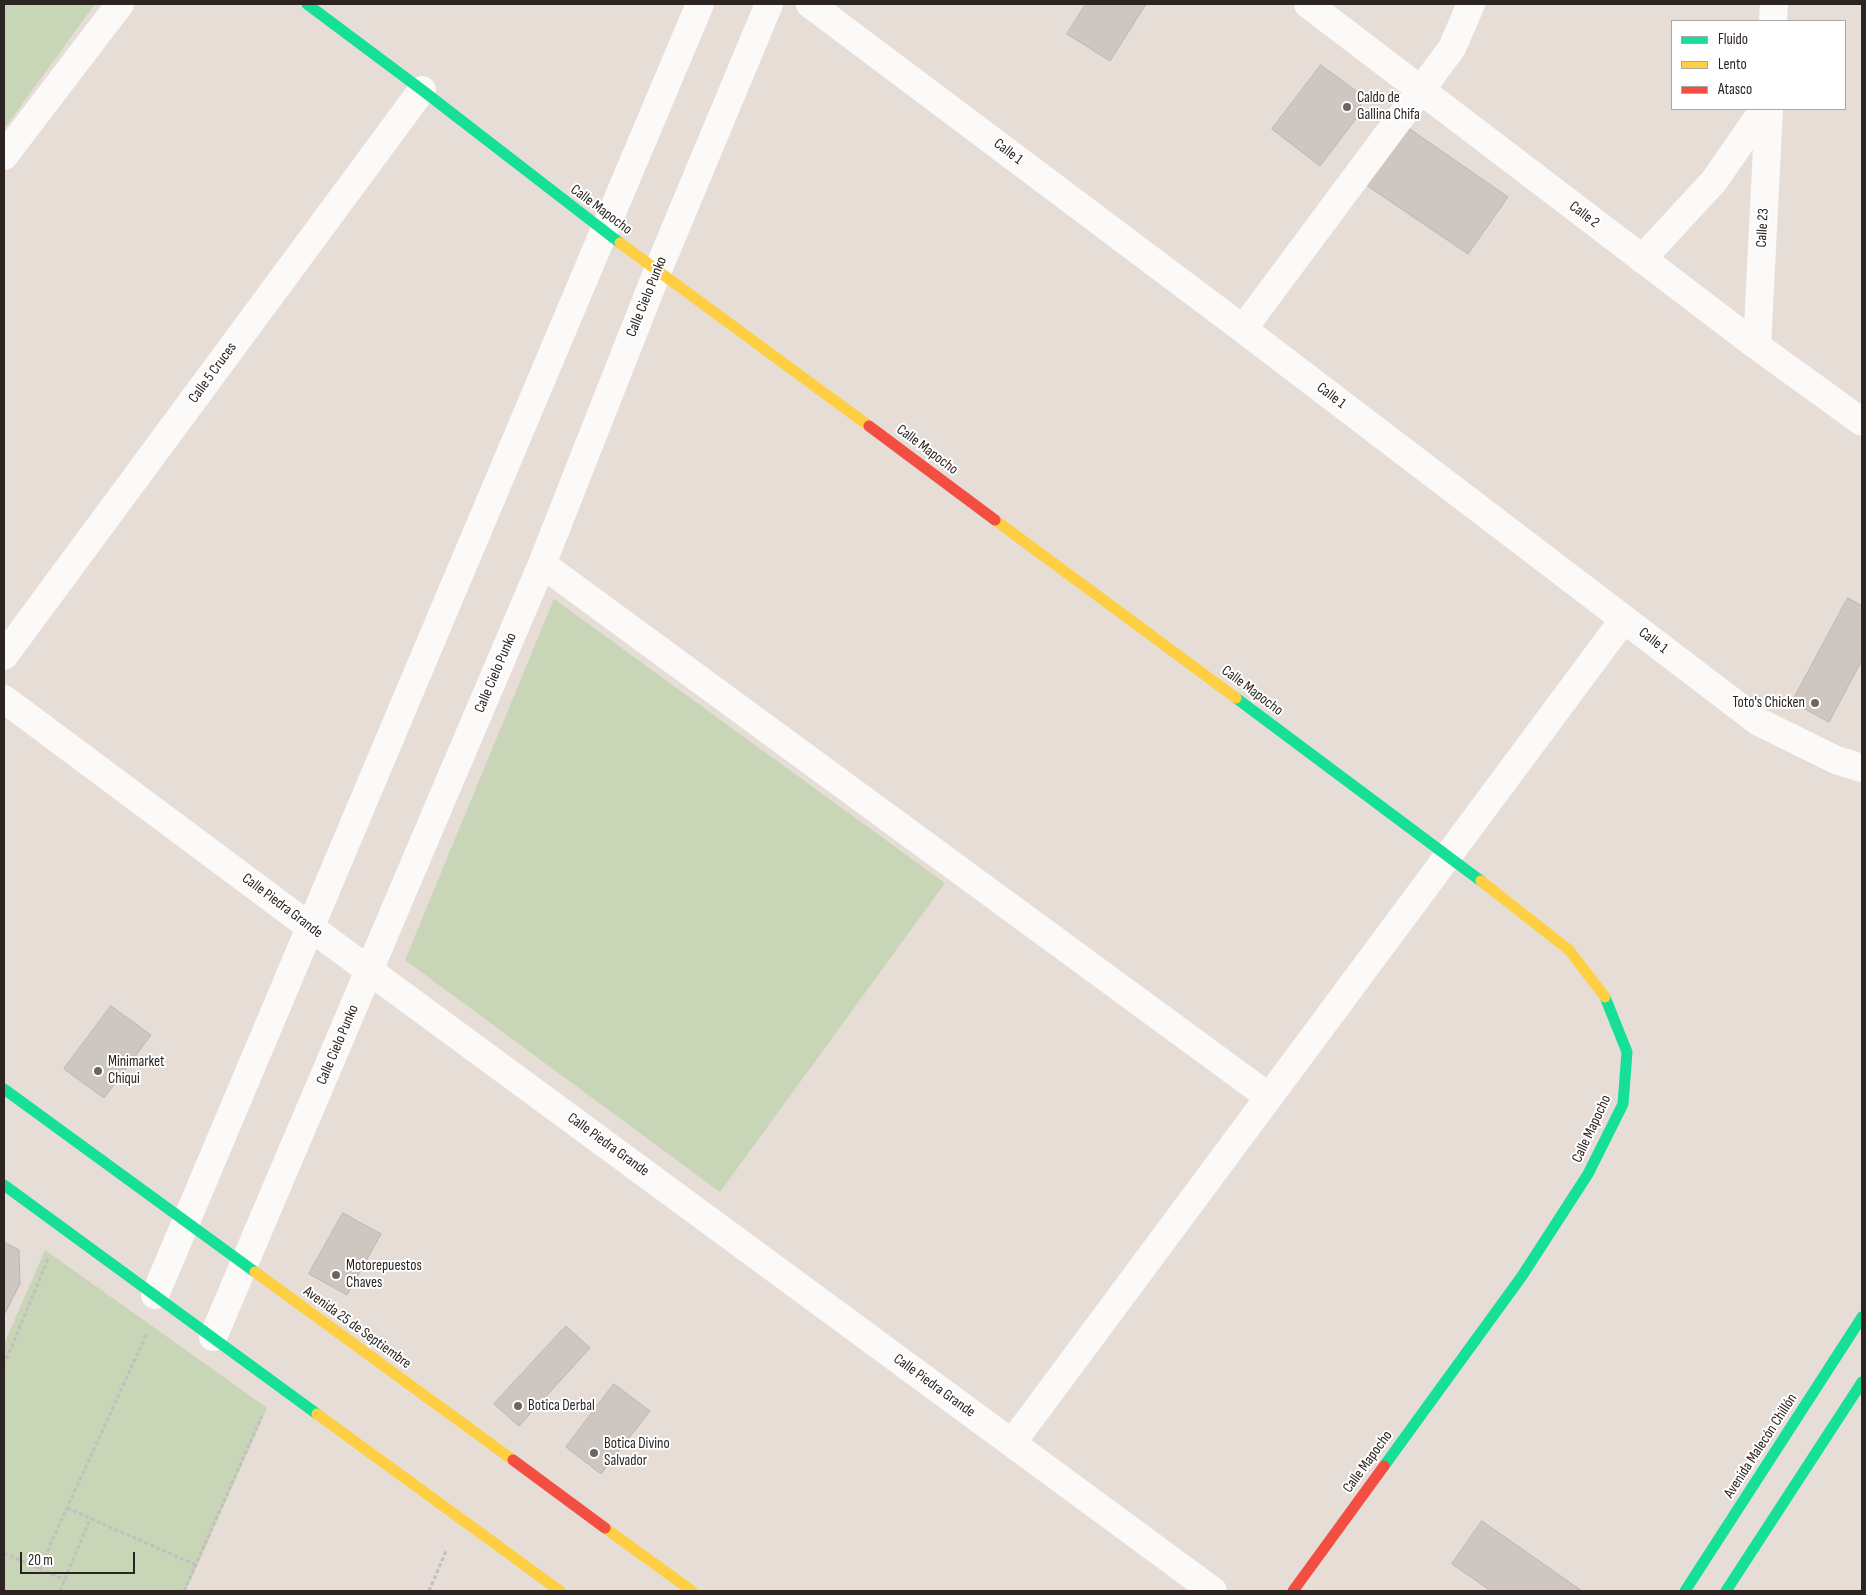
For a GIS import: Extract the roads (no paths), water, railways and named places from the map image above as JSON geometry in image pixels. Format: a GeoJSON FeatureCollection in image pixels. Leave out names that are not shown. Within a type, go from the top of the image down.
{"type":"FeatureCollection","features":[{"type":"Feature","properties":{"kind":"street"},"geometry":{"type":"LineString","coordinates":[[4,156],[120,4]]}},
{"type":"Feature","properties":{"kind":"street","name":"Calle Mapocho"},"geometry":{"type":"LineString","coordinates":[[307,4],[422,90],[604,232],[1448,855],[1569,950],[1606,999],[1627,1052],[1623,1104],[1588,1174],[1522,1276],[1293,1591]]}},
{"type":"Feature","properties":{"kind":"street"},"geometry":{"type":"LineString","coordinates":[[155,1295],[700,4]]}},
{"type":"Feature","properties":{"kind":"street","name":"Calle Cielo Punko"},"geometry":{"type":"LineString","coordinates":[[213,1338],[542,564],[658,270],[769,4]]}},
{"type":"Feature","properties":{"kind":"street","name":"Calle 1"},"geometry":{"type":"LineString","coordinates":[[810,4],[1243,329],[1759,722],[1836,760],[1862,768]]}},
{"type":"Feature","properties":{"kind":"street","name":"Calle 2"},"geometry":{"type":"LineString","coordinates":[[1308,4],[1757,346],[1862,422]]}},
{"type":"Feature","properties":{"kind":"street"},"geometry":{"type":"LineString","coordinates":[[1243,329],[1452,48],[1471,4]]}},
{"type":"Feature","properties":{"kind":"street"},"geometry":{"type":"LineString","coordinates":[[1773,20],[1774,4]]}},
{"type":"Feature","properties":{"kind":"street","name":"Calle 5 Cruces"},"geometry":{"type":"LineString","coordinates":[[4,656],[422,90]]}},
{"type":"Feature","properties":{"kind":"street"},"geometry":{"type":"LineString","coordinates":[[1642,259],[1714,181],[1763,110]]}},
{"type":"Feature","properties":{"kind":"street","name":"Calle 23"},"geometry":{"type":"LineString","coordinates":[[1757,346],[1769,110]]}},
{"type":"Feature","properties":{"kind":"street"},"geometry":{"type":"LineString","coordinates":[[542,564],[1269,1097]]}},
{"type":"Feature","properties":{"kind":"street"},"geometry":{"type":"LineString","coordinates":[[1012,1443],[1624,619]]}},
{"type":"Feature","properties":{"kind":"street","name":"Calle Piedra Grande"},"geometry":{"type":"LineString","coordinates":[[4,699],[310,927],[1213,1591]]}},
{"type":"Feature","properties":{"kind":"street","name":"Avenida 25 de Septiembre"},"geometry":{"type":"LineString","coordinates":[[4,1089],[692,1591]]}},
{"type":"Feature","properties":{"kind":"street"},"geometry":{"type":"LineString","coordinates":[[4,1185],[560,1591]]}},
{"type":"Feature","properties":{"kind":"street","name":"Avenida Malecón Chillón"},"geometry":{"type":"LineString","coordinates":[[1685,1591],[1862,1317]]}},
{"type":"Feature","properties":{"kind":"street"},"geometry":{"type":"LineString","coordinates":[[1726,1591],[1862,1382]]}},
{"type":"Feature","properties":{"kind":"place","name":"Caldo de Gallina Chifa"},"geometry":{"type":"Point","coordinates":[1347,107]}},
{"type":"Feature","properties":{"kind":"place","name":"Toto's Chicken"},"geometry":{"type":"Point","coordinates":[1815,703]}},
{"type":"Feature","properties":{"kind":"place","name":"Minimarket Chiqui"},"geometry":{"type":"Point","coordinates":[98,1071]}},
{"type":"Feature","properties":{"kind":"place","name":"Motorepuestos Chaves"},"geometry":{"type":"Point","coordinates":[336,1275]}},
{"type":"Feature","properties":{"kind":"place","name":"Botica Derbal"},"geometry":{"type":"Point","coordinates":[518,1406]}},
{"type":"Feature","properties":{"kind":"place","name":"Botica Divino Salvador"},"geometry":{"type":"Point","coordinates":[594,1453]}}]}
